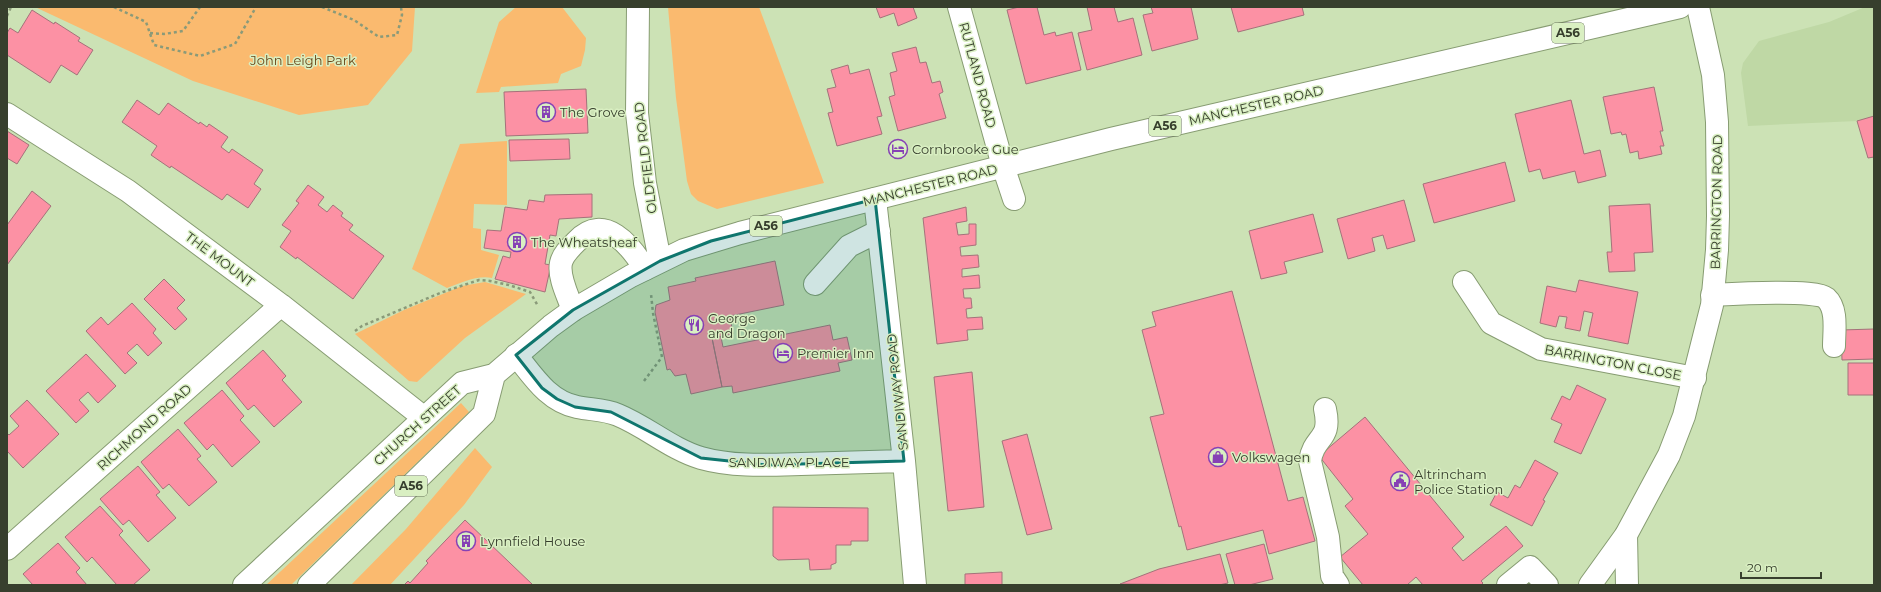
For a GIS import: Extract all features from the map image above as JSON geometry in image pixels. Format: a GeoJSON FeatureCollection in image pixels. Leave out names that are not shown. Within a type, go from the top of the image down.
{"type":"FeatureCollection","features":[{"type":"Feature","properties":{"kind":"main road","name":"OLDFIELD ROAD"},"geometry":{"type":"LineString","coordinates":[[638,7],[637,113],[652,265]]}},
{"type":"Feature","properties":{"kind":"main road","name":"RUTLAND ROAD"},"geometry":{"type":"LineString","coordinates":[[959,7],[1003,166],[1014,199]]}},
{"type":"Feature","properties":{"kind":"main road","name":"MANCHESTER ROAD"},"geometry":{"type":"LineString","coordinates":[[494,375],[550,327],[573,310],[652,265],[684,250],[740,233],[1110,139],[1680,7]]}},
{"type":"Feature","properties":{"kind":"main road","name":"BARRINGTON ROAD"},"geometry":{"type":"LineString","coordinates":[[1590,585],[1626,535],[1669,455],[1684,416],[1695,378],[1712,295],[1717,250],[1718,216],[1716,95],[1710,56],[1698,7]]}},
{"type":"Feature","properties":{"kind":"main road","name":"THE MOUNT"},"geometry":{"type":"LineString","coordinates":[[7,114],[128,191],[281,305],[423,417]]}},
{"type":"Feature","properties":{"kind":"main road","name":"SANDIWAY ROAD"},"geometry":{"type":"LineString","coordinates":[[875,199],[904,461],[915,585]]}},
{"type":"Feature","properties":{"kind":"main road"},"geometry":{"type":"LineString","coordinates":[[573,310],[562,278],[561,264],[565,253],[581,236],[593,230],[609,231],[620,238],[652,265]]}},
{"type":"Feature","properties":{"kind":"main road"},"geometry":{"type":"LineString","coordinates":[[815,284],[838,270],[849,246],[879,231]]}},
{"type":"Feature","properties":{"kind":"main road","name":"BARRINGTON CLOSE"},"geometry":{"type":"LineString","coordinates":[[1464,282],[1491,324],[1541,349],[1695,378]]}},
{"type":"Feature","properties":{"kind":"main road"},"geometry":{"type":"LineString","coordinates":[[1712,295],[1818,294],[1826,298],[1833,312],[1834,346]]}},
{"type":"Feature","properties":{"kind":"main road","name":"RICHMOND ROAD"},"geometry":{"type":"LineString","coordinates":[[7,549],[281,305]]}},
{"type":"Feature","properties":{"kind":"main road","name":"SANDIWAY PLACE"},"geometry":{"type":"LineString","coordinates":[[516,355],[542,388],[556,399],[575,407],[604,410],[620,416],[669,444],[701,458],[732,463],[766,465],[904,461]]}},
{"type":"Feature","properties":{"kind":"main road","name":"CHURCH STREET"},"geometry":{"type":"LineString","coordinates":[[244,585],[423,417],[462,383],[494,375]]}},
{"type":"Feature","properties":{"kind":"main road","name":"A56"},"geometry":{"type":"LineString","coordinates":[[309,585],[484,414],[494,375]]}},
{"type":"Feature","properties":{"kind":"main road"},"geometry":{"type":"LineString","coordinates":[[1325,409],[1328,424],[1323,437],[1312,450],[1310,461],[1328,537],[1332,576],[1338,585]]}},
{"type":"Feature","properties":{"kind":"main road"},"geometry":{"type":"LineString","coordinates":[[1626,535],[1627,585]]}},
{"type":"Feature","properties":{"kind":"main road"},"geometry":{"type":"LineString","coordinates":[[1508,585],[1530,567],[1547,585]]}},
{"type":"Feature","properties":{"kind":"path"},"geometry":{"type":"LineString","coordinates":[[7,16],[11,7]]}},
{"type":"Feature","properties":{"kind":"path"},"geometry":{"type":"LineString","coordinates":[[114,7],[146,22],[154,45],[200,56],[235,44],[256,7]]}},
{"type":"Feature","properties":{"kind":"path"},"geometry":{"type":"LineString","coordinates":[[150,33],[164,34],[184,31],[200,7]]}},
{"type":"Feature","properties":{"kind":"path"},"geometry":{"type":"LineString","coordinates":[[322,7],[354,20],[380,37],[397,35],[402,15],[401,7]]}},
{"type":"Feature","properties":{"kind":"path"},"geometry":{"type":"LineString","coordinates":[[644,381],[662,357],[653,312],[652,265]]}},
{"type":"Feature","properties":{"kind":"path"},"geometry":{"type":"LineString","coordinates":[[333,346],[362,326],[440,293],[479,280],[503,284],[530,292],[550,327]]}},
{"type":"Feature","properties":{"kind":"highlighted area"},"geometry":{"type":"Polygon","coordinates":[[[875,199],[904,461],[766,465],[701,458],[611,412],[575,407],[557,399],[542,388],[516,355],[573,310],[660,261],[711,241],[875,199]]]}},
{"type":"Feature","properties":{"kind":"shaded area"},"geometry":{"type":"Polygon","coordinates":[[[1865,7],[1874,7],[1874,157],[1868,158],[1857,121],[1748,126],[1741,73],[1743,63],[1759,41],[1829,22],[1865,7]]]}},
{"type":"Feature","properties":{"kind":"green space","name":"John Leigh Park"},"geometry":{"type":"Polygon","coordinates":[[[35,7],[415,7],[412,51],[368,105],[299,115],[193,81],[35,7]]]}},
{"type":"Feature","properties":{"kind":"green space"},"geometry":{"type":"Polygon","coordinates":[[[516,7],[562,7],[586,38],[581,66],[561,74],[558,83],[501,87],[499,92],[476,93],[499,22],[516,7]]]}},
{"type":"Feature","properties":{"kind":"green space"},"geometry":{"type":"Polygon","coordinates":[[[668,7],[759,7],[824,183],[717,209],[698,201],[691,194],[687,181],[676,98],[668,7]]]}},
{"type":"Feature","properties":{"kind":"green space"},"geometry":{"type":"Polygon","coordinates":[[[507,141],[507,205],[474,204],[473,228],[481,229],[481,250],[499,255],[492,278],[486,277],[475,279],[447,288],[412,269],[460,144],[507,141]]]}},
{"type":"Feature","properties":{"kind":"green space"},"geometry":{"type":"Polygon","coordinates":[[[485,282],[526,294],[465,338],[417,382],[409,381],[355,334],[404,310],[462,286],[485,282]]]}},
{"type":"Feature","properties":{"kind":"green space"},"geometry":{"type":"Polygon","coordinates":[[[461,403],[469,412],[291,585],[266,585],[461,403]]]}},
{"type":"Feature","properties":{"kind":"green space"},"geometry":{"type":"Polygon","coordinates":[[[475,448],[492,467],[464,505],[390,585],[351,585],[406,529],[475,448]]]}},
{"type":"Feature","properties":{"kind":"building"},"geometry":{"type":"Polygon","coordinates":[[[876,7],[913,7],[917,18],[898,26],[894,13],[880,18],[876,7]]]}},
{"type":"Feature","properties":{"kind":"building"},"geometry":{"type":"Polygon","coordinates":[[[1019,7],[1037,7],[1044,35],[1055,32],[1056,36],[1072,32],[1081,70],[1026,84],[1007,10],[1019,7]]]}},
{"type":"Feature","properties":{"kind":"building"},"geometry":{"type":"Polygon","coordinates":[[[1087,7],[1114,7],[1118,22],[1133,18],[1142,55],[1087,70],[1078,33],[1092,30],[1087,7]]]}},
{"type":"Feature","properties":{"kind":"building"},"geometry":{"type":"Polygon","coordinates":[[[1151,7],[1191,7],[1198,39],[1152,51],[1143,15],[1153,13],[1151,7]]]}},
{"type":"Feature","properties":{"kind":"building"},"geometry":{"type":"Polygon","coordinates":[[[1231,7],[1302,7],[1304,15],[1238,32],[1231,7]]]}},
{"type":"Feature","properties":{"kind":"building"},"geometry":{"type":"Polygon","coordinates":[[[32,10],[54,24],[55,22],[80,38],[78,41],[93,50],[77,75],[61,65],[50,83],[7,55],[7,33],[10,28],[18,33],[32,10]]]}},
{"type":"Feature","properties":{"kind":"building"},"geometry":{"type":"Polygon","coordinates":[[[916,47],[920,63],[926,62],[932,83],[940,81],[943,92],[939,94],[946,118],[898,131],[889,97],[895,95],[890,73],[897,71],[892,53],[916,47]]]}},
{"type":"Feature","properties":{"kind":"building"},"geometry":{"type":"Polygon","coordinates":[[[848,65],[850,74],[869,69],[882,116],[877,117],[882,134],[837,146],[828,113],[833,112],[827,89],[836,87],[831,70],[848,65]]]}},
{"type":"Feature","properties":{"kind":"building"},"geometry":{"type":"Polygon","coordinates":[[[1654,87],[1663,131],[1660,131],[1664,146],[1660,146],[1662,154],[1639,159],[1638,151],[1630,153],[1626,134],[1622,135],[1621,132],[1611,134],[1603,97],[1654,87]]]}},
{"type":"Feature","properties":{"kind":"building","name":"The Grove"},"geometry":{"type":"Polygon","coordinates":[[[586,89],[588,133],[506,136],[504,92],[586,89]]]}},
{"type":"Feature","properties":{"kind":"building"},"geometry":{"type":"Polygon","coordinates":[[[137,100],[159,115],[168,103],[199,124],[200,122],[207,127],[209,124],[228,137],[221,147],[229,153],[232,149],[263,170],[254,184],[261,189],[248,208],[227,194],[222,200],[171,166],[170,168],[151,155],[157,146],[122,122],[137,100]]]}},
{"type":"Feature","properties":{"kind":"building"},"geometry":{"type":"Polygon","coordinates":[[[1571,100],[1584,154],[1600,150],[1606,176],[1578,183],[1575,171],[1543,179],[1540,169],[1529,172],[1515,114],[1571,100]]]}},
{"type":"Feature","properties":{"kind":"building"},"geometry":{"type":"Polygon","coordinates":[[[1874,116],[1874,157],[1868,158],[1857,121],[1874,116]]]}},
{"type":"Feature","properties":{"kind":"building"},"geometry":{"type":"Polygon","coordinates":[[[7,131],[29,145],[17,164],[7,158],[7,131]]]}},
{"type":"Feature","properties":{"kind":"building"},"geometry":{"type":"Polygon","coordinates":[[[569,139],[570,159],[510,161],[509,140],[569,139]]]}},
{"type":"Feature","properties":{"kind":"building"},"geometry":{"type":"Polygon","coordinates":[[[1505,162],[1515,201],[1434,223],[1423,184],[1505,162]]]}},
{"type":"Feature","properties":{"kind":"building"},"geometry":{"type":"Polygon","coordinates":[[[308,185],[324,197],[318,205],[327,212],[333,205],[343,213],[341,216],[353,225],[349,230],[384,256],[353,299],[297,257],[296,259],[280,247],[291,231],[282,225],[299,203],[296,201],[308,185]]]}},
{"type":"Feature","properties":{"kind":"building"},"geometry":{"type":"Polygon","coordinates":[[[32,191],[51,206],[7,265],[7,225],[32,191]]]}},
{"type":"Feature","properties":{"kind":"building","name":"The Wheatsheaf"},"geometry":{"type":"Polygon","coordinates":[[[592,194],[592,217],[559,219],[556,236],[550,235],[545,264],[551,265],[545,292],[495,279],[503,256],[510,258],[511,252],[484,248],[487,230],[501,231],[505,207],[527,210],[529,200],[544,202],[545,195],[592,194]]]}},
{"type":"Feature","properties":{"kind":"building"},"geometry":{"type":"Polygon","coordinates":[[[1404,200],[1415,241],[1387,249],[1383,235],[1372,238],[1375,251],[1348,259],[1337,219],[1404,200]]]}},
{"type":"Feature","properties":{"kind":"building"},"geometry":{"type":"Polygon","coordinates":[[[1650,204],[1653,252],[1634,253],[1635,271],[1609,272],[1607,252],[1612,252],[1609,206],[1650,204]]]}},
{"type":"Feature","properties":{"kind":"building"},"geometry":{"type":"Polygon","coordinates":[[[966,207],[967,221],[956,223],[958,235],[969,234],[969,224],[976,224],[976,245],[960,247],[961,256],[978,255],[979,267],[962,269],[962,277],[979,275],[980,288],[963,289],[964,298],[971,298],[972,308],[966,309],[967,318],[982,317],[983,329],[967,330],[968,340],[937,344],[923,218],[966,207]]]}},
{"type":"Feature","properties":{"kind":"building"},"geometry":{"type":"Polygon","coordinates":[[[1313,214],[1323,252],[1284,262],[1287,273],[1261,279],[1249,231],[1313,214]]]}},
{"type":"Feature","properties":{"kind":"building","name":"George and Dragon"},"geometry":{"type":"Polygon","coordinates":[[[775,261],[784,305],[730,316],[733,334],[712,338],[722,387],[691,394],[686,374],[675,376],[670,369],[667,370],[655,312],[656,305],[670,300],[668,287],[696,281],[695,278],[775,261]]]}},
{"type":"Feature","properties":{"kind":"building"},"geometry":{"type":"Polygon","coordinates":[[[164,279],[185,300],[177,308],[187,319],[175,330],[144,299],[164,279]]]}},
{"type":"Feature","properties":{"kind":"building"},"geometry":{"type":"Polygon","coordinates":[[[1579,280],[1638,292],[1628,344],[1588,336],[1593,313],[1584,311],[1580,331],[1565,328],[1567,317],[1559,316],[1556,327],[1540,323],[1547,286],[1576,292],[1579,280]]]}},
{"type":"Feature","properties":{"kind":"building","name":"Volkswagen"},"geometry":{"type":"Polygon","coordinates":[[[1232,291],[1288,501],[1303,497],[1315,541],[1269,554],[1263,530],[1187,550],[1181,526],[1179,527],[1150,417],[1164,414],[1142,330],[1156,326],[1152,312],[1232,291]]]}},
{"type":"Feature","properties":{"kind":"building"},"geometry":{"type":"Polygon","coordinates":[[[132,303],[156,329],[153,333],[162,343],[148,356],[137,344],[127,353],[137,363],[125,374],[86,331],[101,317],[108,325],[132,303]]]}},
{"type":"Feature","properties":{"kind":"building","name":"Premier Inn"},"geometry":{"type":"Polygon","coordinates":[[[830,325],[833,340],[847,337],[852,360],[838,363],[840,371],[733,393],[732,386],[722,387],[712,338],[721,337],[723,347],[830,325]]]}},
{"type":"Feature","properties":{"kind":"building"},"geometry":{"type":"Polygon","coordinates":[[[1874,329],[1874,359],[1842,360],[1841,330],[1874,329]]]}},
{"type":"Feature","properties":{"kind":"building"},"geometry":{"type":"Polygon","coordinates":[[[263,350],[286,376],[282,380],[302,402],[274,427],[254,405],[248,410],[226,383],[263,350]]]}},
{"type":"Feature","properties":{"kind":"building"},"geometry":{"type":"Polygon","coordinates":[[[86,354],[116,386],[98,403],[88,392],[79,400],[89,411],[76,423],[46,391],[86,354]]]}},
{"type":"Feature","properties":{"kind":"building"},"geometry":{"type":"Polygon","coordinates":[[[1848,363],[1874,363],[1874,395],[1848,395],[1848,363]]]}},
{"type":"Feature","properties":{"kind":"building"},"geometry":{"type":"Polygon","coordinates":[[[972,372],[984,507],[948,511],[934,377],[972,372]]]}},
{"type":"Feature","properties":{"kind":"building"},"geometry":{"type":"Polygon","coordinates":[[[1577,385],[1606,399],[1581,454],[1554,442],[1562,424],[1551,419],[1562,396],[1570,400],[1577,385]]]}},
{"type":"Feature","properties":{"kind":"building"},"geometry":{"type":"Polygon","coordinates":[[[222,390],[244,416],[240,420],[260,442],[232,467],[213,444],[207,450],[184,423],[222,390]]]}},
{"type":"Feature","properties":{"kind":"building"},"geometry":{"type":"Polygon","coordinates":[[[27,400],[59,434],[23,468],[7,451],[7,433],[9,435],[19,426],[10,416],[27,400]]]}},
{"type":"Feature","properties":{"kind":"building","name":"Altrincham Police Station"},"geometry":{"type":"Polygon","coordinates":[[[1365,417],[1464,537],[1452,548],[1463,561],[1506,526],[1523,546],[1481,581],[1483,583],[1481,585],[1423,585],[1416,577],[1407,585],[1363,585],[1340,557],[1368,534],[1345,506],[1353,499],[1319,456],[1365,417]]]}},
{"type":"Feature","properties":{"kind":"building"},"geometry":{"type":"Polygon","coordinates":[[[178,429],[201,456],[197,459],[217,482],[189,506],[169,484],[163,489],[141,462],[178,429]]]}},
{"type":"Feature","properties":{"kind":"building"},"geometry":{"type":"Polygon","coordinates":[[[1027,434],[1052,529],[1027,535],[1002,441],[1027,434]]]}},
{"type":"Feature","properties":{"kind":"building"},"geometry":{"type":"Polygon","coordinates":[[[1535,460],[1558,473],[1543,500],[1545,501],[1532,526],[1490,505],[1497,492],[1508,498],[1515,485],[1520,488],[1535,460]]]}},
{"type":"Feature","properties":{"kind":"building"},"geometry":{"type":"Polygon","coordinates":[[[138,466],[160,492],[156,495],[176,518],[148,542],[129,520],[123,525],[100,499],[138,466]]]}},
{"type":"Feature","properties":{"kind":"building"},"geometry":{"type":"Polygon","coordinates":[[[100,506],[123,531],[119,535],[150,570],[133,585],[117,585],[92,557],[87,562],[65,537],[100,506]]]}},
{"type":"Feature","properties":{"kind":"building"},"geometry":{"type":"Polygon","coordinates":[[[773,507],[868,508],[868,541],[851,541],[851,545],[836,545],[836,563],[831,565],[831,569],[810,570],[809,559],[778,560],[773,556],[773,507]]]}},
{"type":"Feature","properties":{"kind":"building","name":"Lynnfield House"},"geometry":{"type":"Polygon","coordinates":[[[465,520],[533,585],[404,585],[408,581],[410,583],[428,563],[426,561],[465,520]]]}},
{"type":"Feature","properties":{"kind":"building"},"geometry":{"type":"Polygon","coordinates":[[[58,543],[80,568],[76,572],[87,585],[33,585],[23,574],[58,543]]]}},
{"type":"Feature","properties":{"kind":"building"},"geometry":{"type":"Polygon","coordinates":[[[1264,544],[1273,579],[1249,585],[1235,585],[1226,554],[1264,544]]]}},
{"type":"Feature","properties":{"kind":"building"},"geometry":{"type":"Polygon","coordinates":[[[1220,554],[1228,583],[1219,585],[1120,584],[1159,569],[1220,554]]]}},
{"type":"Feature","properties":{"kind":"building"},"geometry":{"type":"Polygon","coordinates":[[[1002,572],[1002,585],[965,585],[965,574],[1002,572]]]}},
{"type":"Feature","properties":{"kind":"place","name":"The Grove"},"geometry":{"type":"Point","coordinates":[546,112]}},
{"type":"Feature","properties":{"kind":"place","name":"Cornbrooke Gue"},"geometry":{"type":"Point","coordinates":[898,149]}},
{"type":"Feature","properties":{"kind":"place","name":"The Wheatsheaf"},"geometry":{"type":"Point","coordinates":[517,242]}},
{"type":"Feature","properties":{"kind":"place","name":"George and Dragon"},"geometry":{"type":"Point","coordinates":[694,325]}},
{"type":"Feature","properties":{"kind":"place","name":"Premier Inn"},"geometry":{"type":"Point","coordinates":[783,353]}},
{"type":"Feature","properties":{"kind":"place","name":"Volkswagen"},"geometry":{"type":"Point","coordinates":[1218,457]}},
{"type":"Feature","properties":{"kind":"place","name":"Altrincham Police Station"},"geometry":{"type":"Point","coordinates":[1400,481]}},
{"type":"Feature","properties":{"kind":"place","name":"Lynnfield House"},"geometry":{"type":"Point","coordinates":[466,541]}}]}
